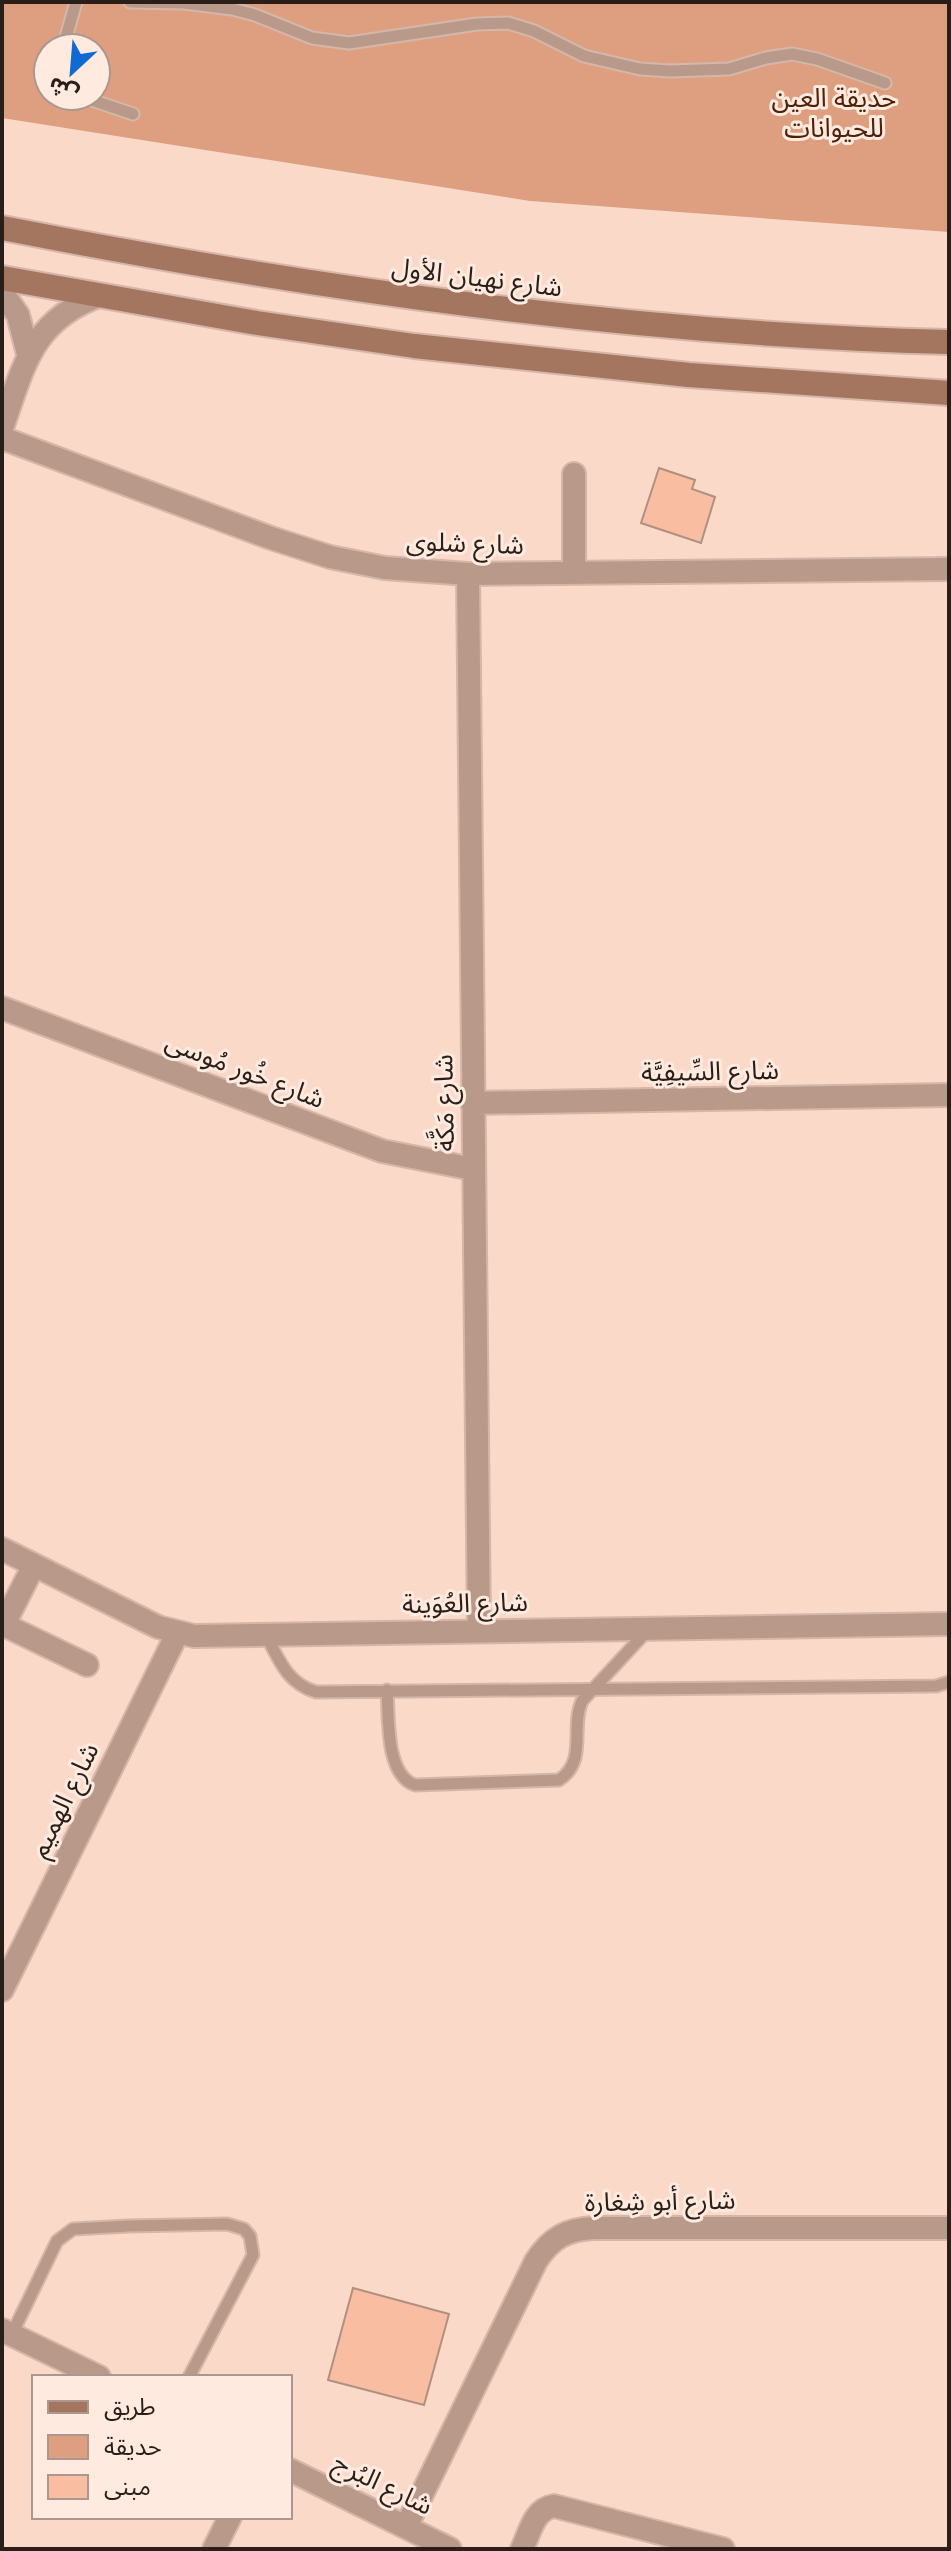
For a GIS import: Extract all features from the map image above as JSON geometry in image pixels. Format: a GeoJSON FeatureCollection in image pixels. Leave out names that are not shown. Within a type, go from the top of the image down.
{"type":"FeatureCollection","features":[{"type":"Feature","properties":{"kind":"main road","name":"شارع نهيان الأول"},"geometry":{"type":"LineString","coordinates":[[2,228],[311,282],[508,310],[741,332],[949,342]]}},
{"type":"Feature","properties":{"kind":"main road"},"geometry":{"type":"LineString","coordinates":[[2,278],[257,323],[477,354],[689,375],[949,393]]}},
{"type":"Feature","properties":{"kind":"street"},"geometry":{"type":"LineString","coordinates":[[2,292],[18,315],[28,354]]}},
{"type":"Feature","properties":{"kind":"street"},"geometry":{"type":"LineString","coordinates":[[2,428],[28,354],[46,328],[58,317],[101,295]]}},
{"type":"Feature","properties":{"kind":"street","name":"شارع شلوى"},"geometry":{"type":"LineString","coordinates":[[2,438],[330,557],[385,568],[468,574],[949,569]]}},
{"type":"Feature","properties":{"kind":"street"},"geometry":{"type":"LineString","coordinates":[[574,474],[574,573]]}},
{"type":"Feature","properties":{"kind":"street","name":"شارع مَكَّة"},"geometry":{"type":"LineString","coordinates":[[468,574],[479,1631]]}},
{"type":"Feature","properties":{"kind":"street","name":"شارع خُور مُوسى"},"geometry":{"type":"LineString","coordinates":[[2,1008],[382,1151],[473,1169]]}},
{"type":"Feature","properties":{"kind":"street","name":"شارع السِّيفِيَّة"},"geometry":{"type":"LineString","coordinates":[[472,1103],[949,1095]]}},
{"type":"Feature","properties":{"kind":"street","name":"شارع العُوَينة"},"geometry":{"type":"LineString","coordinates":[[2,1549],[158,1627],[194,1636],[949,1624]]}},
{"type":"Feature","properties":{"kind":"street"},"geometry":{"type":"LineString","coordinates":[[34,1565],[3,1624],[87,1665]]}},
{"type":"Feature","properties":{"kind":"street","name":"شارع الهميم"},"geometry":{"type":"LineString","coordinates":[[2,1990],[177,1634]]}},
{"type":"Feature","properties":{"kind":"street","name":"شارع أبو شِغارة"},"geometry":{"type":"LineString","coordinates":[[406,2527],[536,2261],[546,2246],[559,2235],[576,2229],[594,2228],[949,2228]]}},
{"type":"Feature","properties":{"kind":"street"},"geometry":{"type":"LineString","coordinates":[[7,2332],[95,2375]]}},
{"type":"Feature","properties":{"kind":"street","name":"شارع البُرج"},"geometry":{"type":"LineString","coordinates":[[292,2471],[450,2549]]}},
{"type":"Feature","properties":{"kind":"street"},"geometry":{"type":"LineString","coordinates":[[522,2549],[538,2515],[545,2508],[554,2506],[723,2549]]}},
{"type":"Feature","properties":{"kind":"street"},"geometry":{"type":"LineString","coordinates":[[214,2549],[229,2519]]}},
{"type":"Feature","properties":{"kind":"lane"},"geometry":{"type":"LineString","coordinates":[[68,32],[76,2]]}},
{"type":"Feature","properties":{"kind":"lane"},"geometry":{"type":"LineString","coordinates":[[130,2],[184,3],[232,9],[312,38],[349,43],[477,24],[508,23],[534,31],[584,56],[640,69],[729,69],[792,54],[817,59],[885,83]]}},
{"type":"Feature","properties":{"kind":"lane"},"geometry":{"type":"LineString","coordinates":[[112,107],[133,114]]}},
{"type":"Feature","properties":{"kind":"lane"},"geometry":{"type":"LineString","coordinates":[[387,1690],[396,1768],[402,1777],[415,1785],[559,1780],[565,1776],[576,1757],[578,1709],[591,1688],[650,1627]]}},
{"type":"Feature","properties":{"kind":"lane"},"geometry":{"type":"LineString","coordinates":[[266,1634],[288,1675],[305,1689],[316,1692],[936,1686],[949,1682]]}},
{"type":"Feature","properties":{"kind":"lane"},"geometry":{"type":"LineString","coordinates":[[7,2332],[57,2241],[66,2231],[128,2226],[236,2225],[250,2236],[253,2255],[190,2375]]}},
{"type":"Feature","properties":{"kind":"green space","name":"حديقة العين للحيوانات"},"geometry":{"type":"Polygon","coordinates":[[[2,2],[949,2],[949,232],[530,201],[2,118],[2,2]]]}},
{"type":"Feature","properties":{"kind":"building"},"geometry":{"type":"Polygon","coordinates":[[[659,468],[695,480],[692,489],[715,497],[701,543],[641,523],[659,468]]]}},
{"type":"Feature","properties":{"kind":"building"},"geometry":{"type":"Polygon","coordinates":[[[353,2288],[449,2314],[424,2405],[328,2380],[353,2288]]]}}]}
